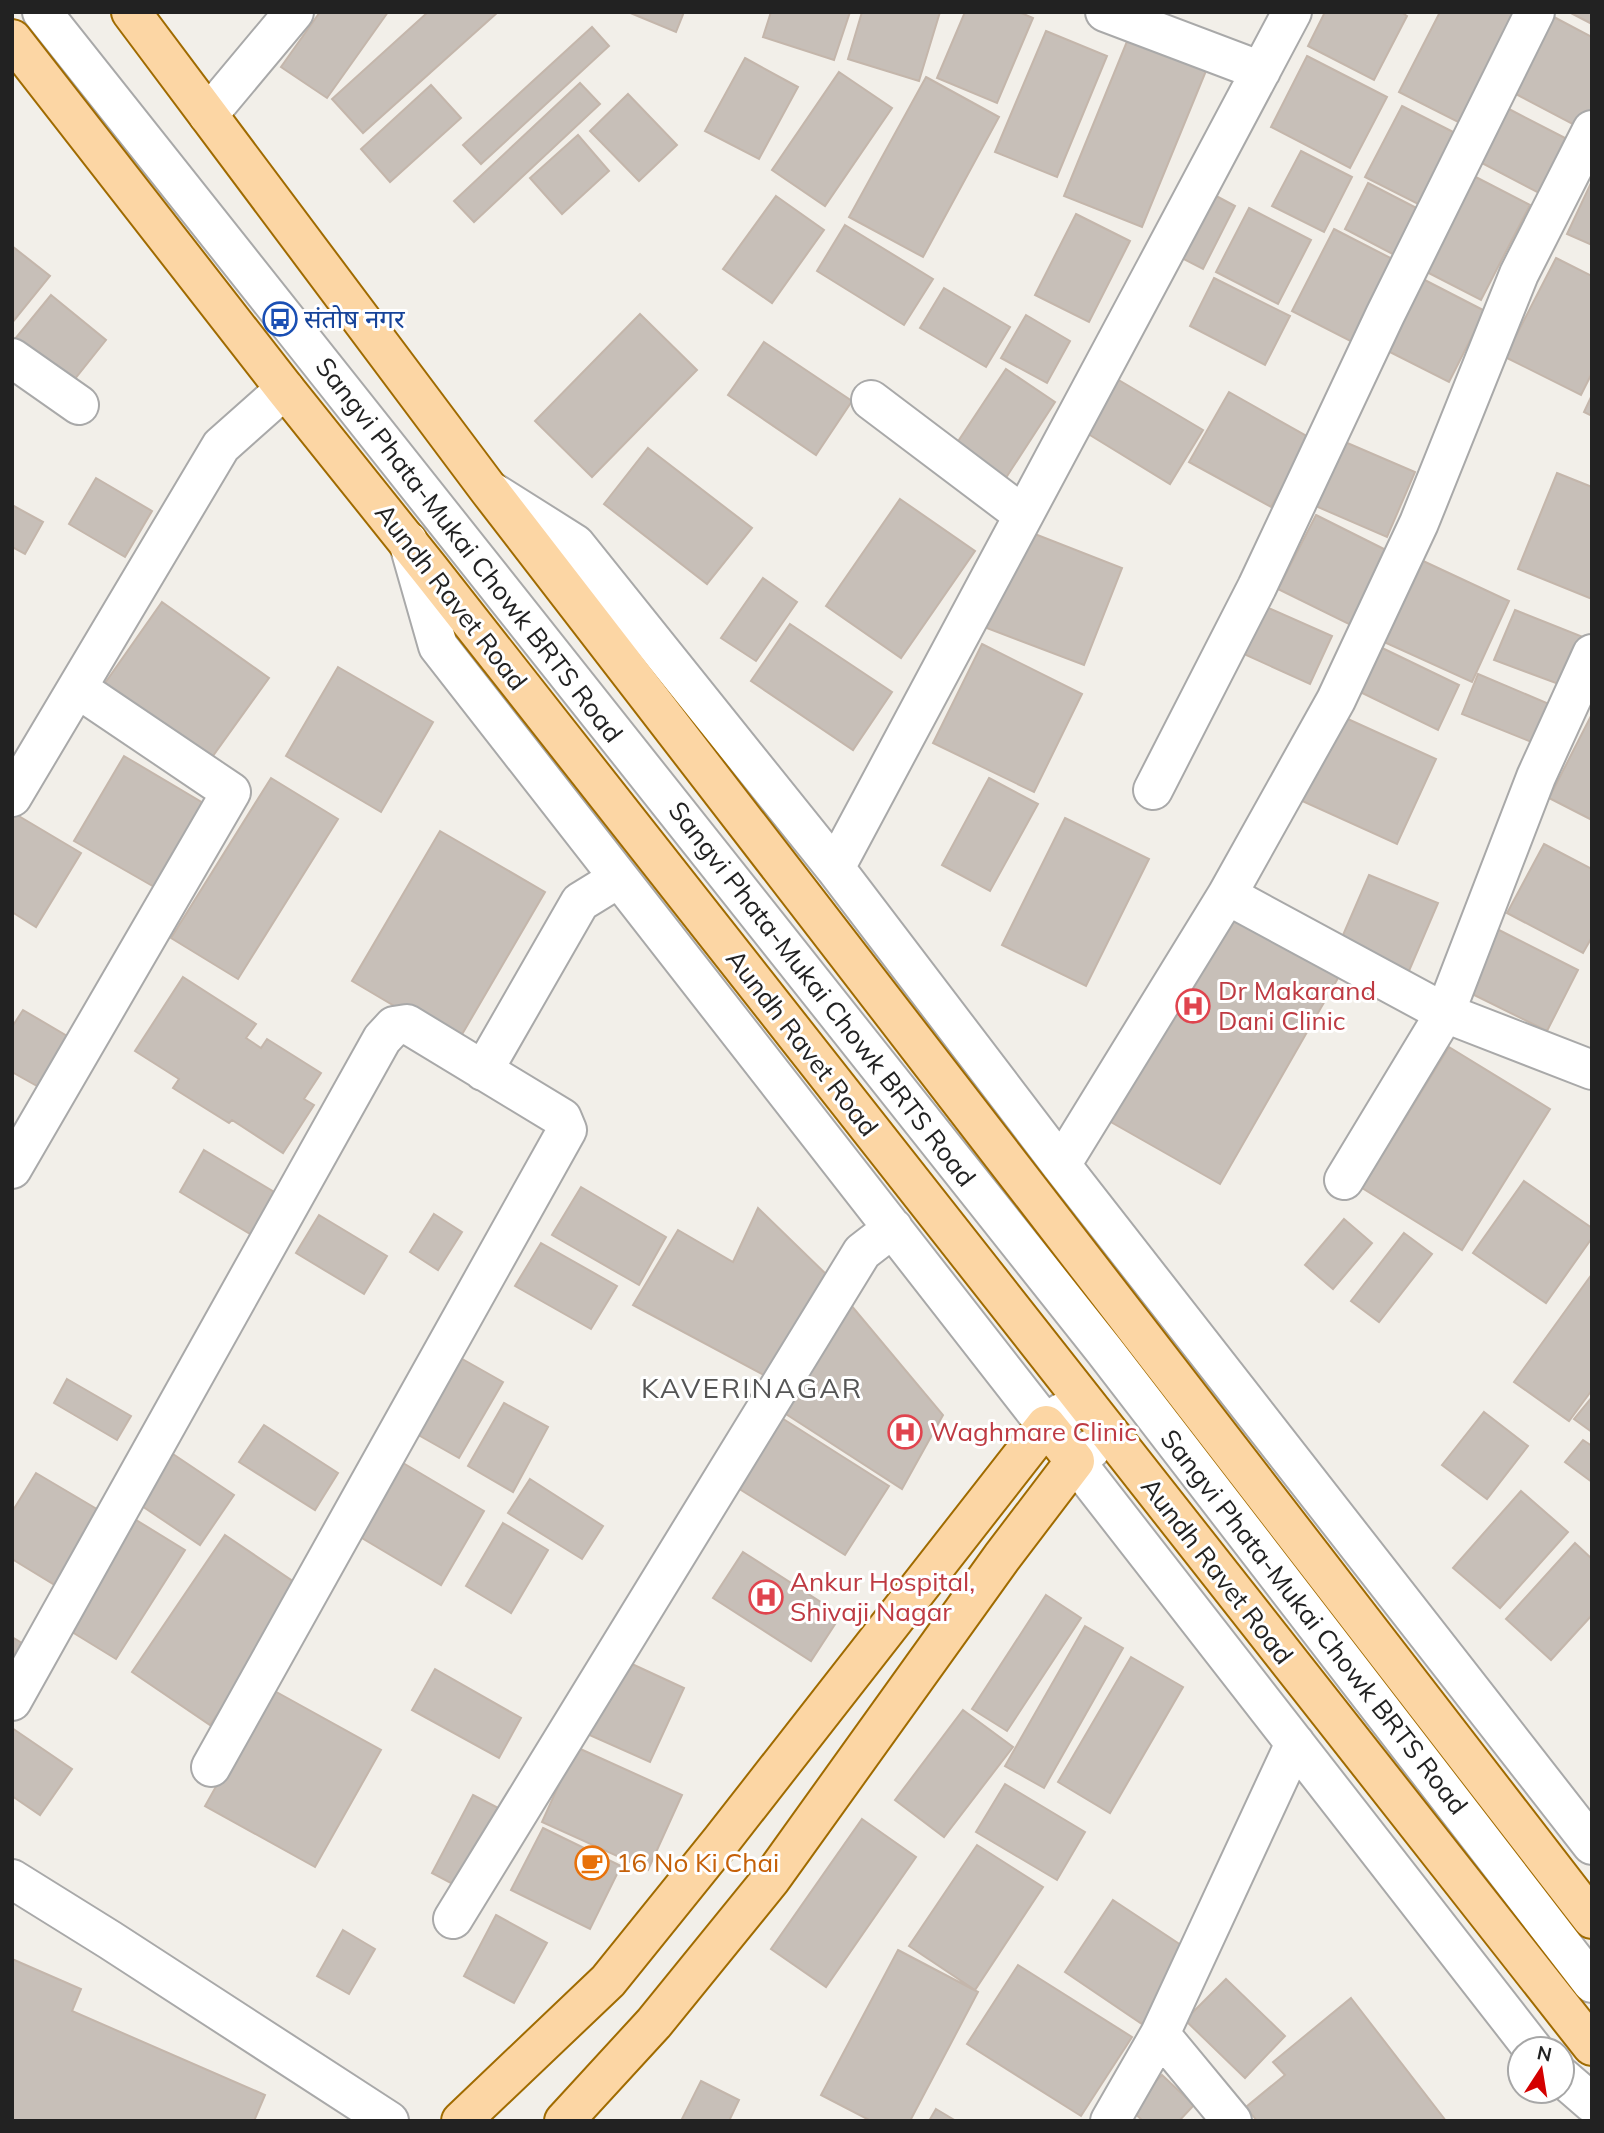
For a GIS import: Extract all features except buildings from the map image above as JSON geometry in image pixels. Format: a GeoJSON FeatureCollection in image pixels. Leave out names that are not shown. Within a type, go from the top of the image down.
{"type":"FeatureCollection","features":[{"type":"Feature","properties":{"kind":"main road"},"geometry":{"type":"LineString","coordinates":[[131,12],[489,490],[1592,1919]]}},
{"type":"Feature","properties":{"kind":"main road","name":"Aundh Ravet Road"},"geometry":{"type":"LineString","coordinates":[[12,39],[1592,2046]]}},
{"type":"Feature","properties":{"kind":"main road"},"geometry":{"type":"LineString","coordinates":[[461,2121],[608,1981],[722,1841],[1053,1419],[1083,1455],[1002,1557],[771,1879],[654,2023],[564,2121]]}},
{"type":"Feature","properties":{"kind":"main road"},"geometry":{"type":"LineString","coordinates":[[966,1527],[1002,1557]]}},
{"type":"Feature","properties":{"kind":"street","name":"Sangvi Phata-Mukai Chowk BRTS Road"},"geometry":{"type":"LineString","coordinates":[[42,12],[1104,1350],[1592,1983]]}},
{"type":"Feature","properties":{"kind":"street"},"geometry":{"type":"LineString","coordinates":[[208,115],[294,12]]}},
{"type":"Feature","properties":{"kind":"street"},"geometry":{"type":"LineString","coordinates":[[1105,12],[1261,71]]}},
{"type":"Feature","properties":{"kind":"street"},"geometry":{"type":"LineString","coordinates":[[835,868],[1292,12]]}},
{"type":"Feature","properties":{"kind":"street"},"geometry":{"type":"LineString","coordinates":[[1153,790],[1257,587],[1385,315],[1535,12]]}},
{"type":"Feature","properties":{"kind":"street"},"geometry":{"type":"LineString","coordinates":[[1061,1165],[1227,895],[1336,700],[1419,523],[1519,274],[1592,130]]}},
{"type":"Feature","properties":{"kind":"street"},"geometry":{"type":"LineString","coordinates":[[12,358],[79,405]]}},
{"type":"Feature","properties":{"kind":"street"},"geometry":{"type":"LineString","coordinates":[[12,797],[221,446],[285,388]]}},
{"type":"Feature","properties":{"kind":"street"},"geometry":{"type":"LineString","coordinates":[[871,400],[1022,514]]}},
{"type":"Feature","properties":{"kind":"street"},"geometry":{"type":"LineString","coordinates":[[489,490],[575,544],[835,868],[1061,1165],[1168,1332],[1212,1358],[1592,1845]]}},
{"type":"Feature","properties":{"kind":"street"},"geometry":{"type":"LineString","coordinates":[[408,541],[438,646],[893,1228],[1053,1419]]}},
{"type":"Feature","properties":{"kind":"street"},"geometry":{"type":"LineString","coordinates":[[1345,1180],[1445,1013],[1536,777],[1592,654]]}},
{"type":"Feature","properties":{"kind":"street"},"geometry":{"type":"LineString","coordinates":[[12,1169],[231,792],[78,688]]}},
{"type":"Feature","properties":{"kind":"street"},"geometry":{"type":"LineString","coordinates":[[483,1071],[580,902],[619,878]]}},
{"type":"Feature","properties":{"kind":"street"},"geometry":{"type":"LineString","coordinates":[[1227,895],[1445,1013],[1592,1070]]}},
{"type":"Feature","properties":{"kind":"street"},"geometry":{"type":"LineString","coordinates":[[12,1701],[382,1039],[394,1026],[407,1024],[562,1118],[566,1130],[211,1767]]}},
{"type":"Feature","properties":{"kind":"street"},"geometry":{"type":"LineString","coordinates":[[453,1919],[862,1252],[893,1228]]}},
{"type":"Feature","properties":{"kind":"street"},"geometry":{"type":"LineString","coordinates":[[1182,1381],[1212,1358]]}},
{"type":"Feature","properties":{"kind":"street"},"geometry":{"type":"LineString","coordinates":[[1083,1455],[1295,1743],[1521,2035]]}},
{"type":"Feature","properties":{"kind":"street"},"geometry":{"type":"LineString","coordinates":[[1110,2121],[1160,2034],[1295,1743]]}},
{"type":"Feature","properties":{"kind":"street"},"geometry":{"type":"LineString","coordinates":[[12,1879],[389,2121]]}},
{"type":"Feature","properties":{"kind":"street"},"geometry":{"type":"LineString","coordinates":[[1160,2034],[1233,2121]]}},
{"type":"Feature","properties":{"kind":"street"},"geometry":{"type":"LineString","coordinates":[[1576,2089],[1592,2103]]}},
{"type":"Feature","properties":{"kind":"tunnel"},"geometry":{"type":"LineString","coordinates":[[1061,1413],[1146,1349]]}},
{"type":"Feature","properties":{"kind":"tunnel"},"geometry":{"type":"LineString","coordinates":[[1091,1449],[1175,1387]]}},
{"type":"Feature","properties":{"kind":"place","name":"संतोष नगर"},"geometry":{"type":"Point","coordinates":[280,319]}},
{"type":"Feature","properties":{"kind":"place","name":"Dr Makarand Dani Clinic"},"geometry":{"type":"Point","coordinates":[1193,1006]}},
{"type":"Feature","properties":{"kind":"place","name":"Waghmare Clinic"},"geometry":{"type":"Point","coordinates":[905,1432]}},
{"type":"Feature","properties":{"kind":"place","name":"Ankur Hospital, Shivaji Nagar"},"geometry":{"type":"Point","coordinates":[766,1597]}},
{"type":"Feature","properties":{"kind":"place","name":"16 No Ki Chai"},"geometry":{"type":"Point","coordinates":[592,1863]}},
{"type":"Feature","properties":{"kind":"district","name":"KAVERINAGAR"},"geometry":{"type":"Point","coordinates":[752,1388]}}]}
